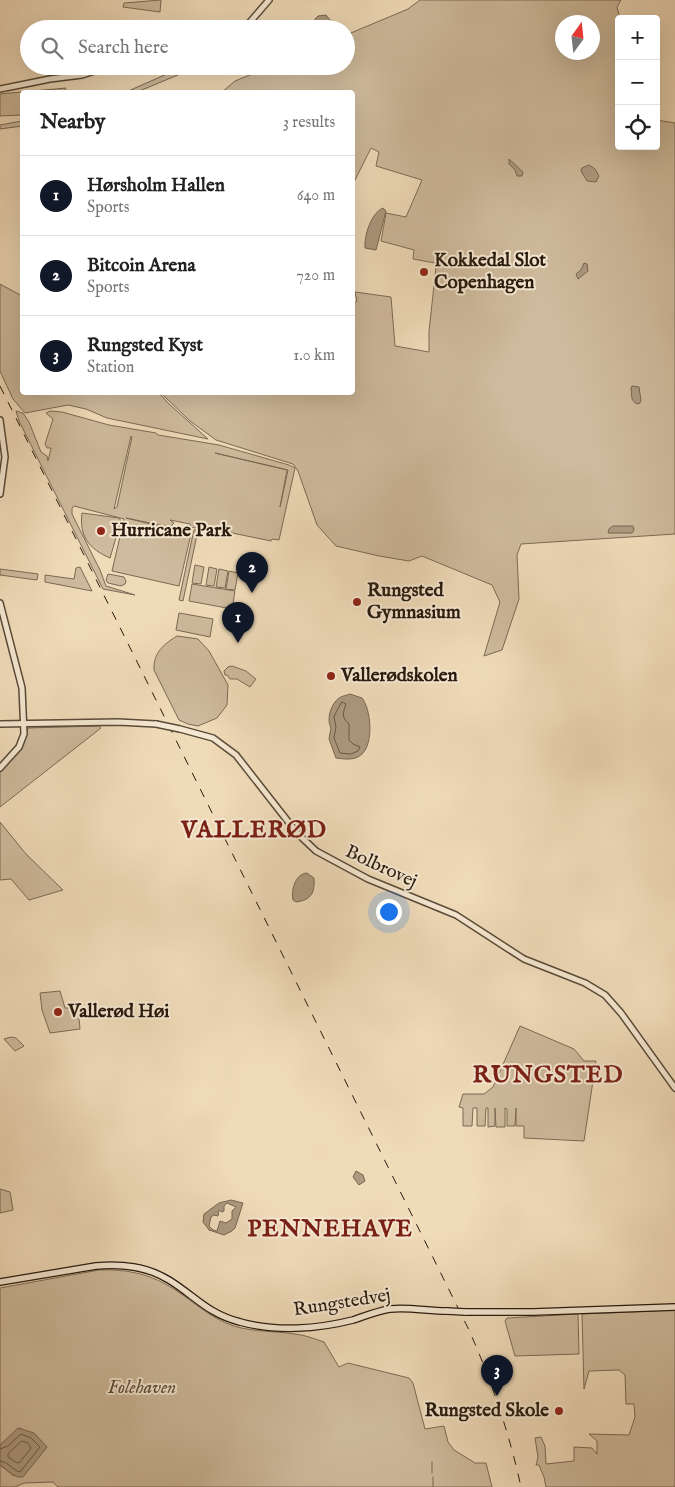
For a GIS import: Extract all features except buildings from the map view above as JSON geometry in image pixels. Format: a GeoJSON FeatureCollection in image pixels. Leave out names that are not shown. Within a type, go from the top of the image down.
{"type":"FeatureCollection","features":[{"type":"Feature","properties":{"kind":"main road","name":"Rungstedvej"},"geometry":{"type":"LineString","coordinates":[[0,1282],[96,1266],[131,1266],[152,1271],[169,1280],[209,1310],[228,1319],[257,1326],[282,1328],[336,1324],[391,1309],[465,1312],[540,1312],[675,1307]]}},
{"type":"Feature","properties":{"kind":"street"},"geometry":{"type":"LineString","coordinates":[[252,20],[269,0]]}},
{"type":"Feature","properties":{"kind":"street"},"geometry":{"type":"LineString","coordinates":[[0,88],[50,78],[82,75]]}},
{"type":"Feature","properties":{"kind":"street"},"geometry":{"type":"LineString","coordinates":[[0,420],[5,457],[0,494]]}},
{"type":"Feature","properties":{"kind":"street"},"geometry":{"type":"LineString","coordinates":[[0,603],[22,688],[24,724],[24,734],[21,743],[0,768]]}},
{"type":"Feature","properties":{"kind":"street","name":"Bolbrovej"},"geometry":{"type":"LineString","coordinates":[[0,724],[118,722],[156,724],[213,738],[236,755],[297,833],[316,852],[368,879],[456,915],[524,959],[585,983],[605,995],[621,1013],[675,1088]]}},
{"type":"Feature","properties":{"kind":"green space"},"geometry":{"type":"Polygon","coordinates":[[[161,0],[160,12],[123,7],[124,3],[161,0]]]}},
{"type":"Feature","properties":{"kind":"green space"},"geometry":{"type":"Polygon","coordinates":[[[420,0],[621,0],[617,7],[619,15],[615,15],[615,150],[660,150],[660,121],[675,123],[675,534],[521,544],[517,555],[519,599],[502,650],[484,656],[500,602],[492,585],[422,556],[409,561],[336,546],[317,525],[298,471],[293,464],[216,440],[190,421],[163,395],[355,395],[355,303],[357,301],[355,292],[391,297],[395,346],[429,352],[429,331],[436,267],[440,264],[413,259],[414,250],[381,241],[386,213],[406,217],[422,180],[376,166],[379,152],[371,148],[355,180],[355,90],[224,90],[235,81],[250,75],[355,75],[355,31],[408,9],[420,0]]]}},
{"type":"Feature","properties":{"kind":"green space"},"geometry":{"type":"Polygon","coordinates":[[[165,75],[178,75],[142,90],[131,90],[165,75]]]}},
{"type":"Feature","properties":{"kind":"green space"},"geometry":{"type":"Polygon","coordinates":[[[66,88],[65,90],[44,90],[66,88]]]}},
{"type":"Feature","properties":{"kind":"green space"},"geometry":{"type":"Polygon","coordinates":[[[20,92],[20,115],[0,116],[0,94],[20,92]]]}},
{"type":"Feature","properties":{"kind":"green space"},"geometry":{"type":"Polygon","coordinates":[[[20,121],[20,126],[0,129],[0,125],[20,121]]]}},
{"type":"Feature","properties":{"kind":"green space"},"geometry":{"type":"Polygon","coordinates":[[[0,284],[20,295],[20,395],[161,395],[208,439],[107,418],[86,409],[68,405],[25,413],[13,399],[0,371],[0,284]]]}},
{"type":"Feature","properties":{"kind":"green space"},"geometry":{"type":"Polygon","coordinates":[[[16,411],[23,413],[29,422],[41,452],[47,456],[48,461],[51,448],[47,448],[45,444],[53,419],[46,413],[50,411],[62,412],[109,425],[156,433],[158,435],[219,445],[289,465],[295,468],[279,540],[272,539],[271,541],[198,526],[195,528],[191,527],[190,524],[170,520],[174,523],[170,527],[126,518],[191,534],[179,586],[112,571],[124,519],[74,506],[72,514],[106,586],[135,595],[103,589],[19,421],[16,411]],[[131,436],[114,509],[117,507],[131,436]],[[215,453],[287,470],[280,507],[288,470],[215,453]]]}},
{"type":"Feature","properties":{"kind":"green space","name":"Hurricane Park"},"geometry":{"type":"Polygon","coordinates":[[[82,513],[119,518],[121,521],[110,558],[96,550],[87,541],[82,528],[82,513]]]}},
{"type":"Feature","properties":{"kind":"green space"},"geometry":{"type":"Polygon","coordinates":[[[201,529],[201,532],[197,535],[183,601],[179,600],[194,530],[201,529]]]}},
{"type":"Feature","properties":{"kind":"green space"},"geometry":{"type":"Polygon","coordinates":[[[195,565],[204,567],[201,584],[192,583],[195,565]]]}},
{"type":"Feature","properties":{"kind":"green space"},"geometry":{"type":"Polygon","coordinates":[[[80,567],[92,591],[45,582],[45,575],[74,579],[76,568],[80,567]]]}},
{"type":"Feature","properties":{"kind":"green space"},"geometry":{"type":"Polygon","coordinates":[[[209,567],[217,569],[214,586],[206,585],[209,567]]]}},
{"type":"Feature","properties":{"kind":"green space"},"geometry":{"type":"Polygon","coordinates":[[[0,569],[38,574],[37,580],[0,575],[0,569]]]}},
{"type":"Feature","properties":{"kind":"green space"},"geometry":{"type":"Polygon","coordinates":[[[219,569],[228,571],[225,588],[216,587],[219,569]]]}},
{"type":"Feature","properties":{"kind":"green space"},"geometry":{"type":"Polygon","coordinates":[[[229,571],[238,573],[235,590],[226,589],[229,571]]]}},
{"type":"Feature","properties":{"kind":"green space"},"geometry":{"type":"Polygon","coordinates":[[[108,574],[124,577],[125,584],[121,586],[108,583],[106,580],[108,574]]]}},
{"type":"Feature","properties":{"kind":"green space"},"geometry":{"type":"Polygon","coordinates":[[[192,584],[235,591],[232,609],[189,601],[192,584]]]}},
{"type":"Feature","properties":{"kind":"green space"},"geometry":{"type":"Polygon","coordinates":[[[179,613],[213,619],[210,637],[176,630],[179,613]]]}},
{"type":"Feature","properties":{"kind":"green space"},"geometry":{"type":"Polygon","coordinates":[[[177,636],[198,639],[209,651],[228,685],[227,705],[217,718],[198,726],[179,720],[154,670],[157,654],[168,642],[177,636]]]}},
{"type":"Feature","properties":{"kind":"green space"},"geometry":{"type":"Polygon","coordinates":[[[232,666],[246,671],[256,679],[250,687],[237,679],[230,679],[225,675],[224,671],[232,666]]]}},
{"type":"Feature","properties":{"kind":"green space"},"geometry":{"type":"Polygon","coordinates":[[[99,726],[101,728],[0,807],[0,771],[18,752],[28,728],[99,726]]]}},
{"type":"Feature","properties":{"kind":"green space"},"geometry":{"type":"Polygon","coordinates":[[[0,822],[26,854],[63,890],[29,900],[11,879],[0,880],[0,822]]]}},
{"type":"Feature","properties":{"kind":"green space"},"geometry":{"type":"Polygon","coordinates":[[[60,991],[65,1008],[78,1008],[80,1029],[50,1033],[42,1010],[40,993],[60,991]]]}},
{"type":"Feature","properties":{"kind":"green space"},"geometry":{"type":"Polygon","coordinates":[[[520,1026],[574,1049],[584,1061],[596,1061],[584,1141],[524,1138],[524,1126],[516,1126],[516,1108],[515,1126],[507,1126],[507,1109],[505,1108],[505,1127],[496,1127],[495,1108],[495,1126],[488,1127],[488,1108],[486,1108],[485,1126],[477,1126],[477,1108],[473,1108],[472,1126],[463,1126],[463,1108],[459,1107],[463,1094],[484,1094],[493,1087],[520,1026]]]}},
{"type":"Feature","properties":{"kind":"green space"},"geometry":{"type":"Polygon","coordinates":[[[16,1038],[24,1046],[15,1051],[4,1039],[16,1038]]]}},
{"type":"Feature","properties":{"kind":"green space"},"geometry":{"type":"Polygon","coordinates":[[[0,1189],[10,1192],[13,1210],[0,1213],[0,1189]]]}},
{"type":"Feature","properties":{"kind":"green space","name":"Folehaven"},"geometry":{"type":"Polygon","coordinates":[[[99,1270],[126,1271],[152,1278],[177,1291],[216,1318],[234,1326],[299,1335],[324,1342],[339,1367],[348,1363],[409,1378],[413,1383],[425,1429],[444,1426],[448,1442],[454,1450],[475,1463],[486,1463],[492,1487],[58,1487],[53,1482],[24,1483],[15,1487],[0,1487],[0,1465],[14,1476],[37,1459],[47,1447],[20,1428],[0,1445],[0,1288],[99,1270]]]}},
{"type":"Feature","properties":{"kind":"green space"},"geometry":{"type":"Polygon","coordinates":[[[675,1310],[675,1487],[546,1487],[539,1465],[536,1465],[538,1457],[535,1438],[541,1437],[545,1446],[546,1464],[574,1461],[574,1447],[592,1448],[597,1454],[597,1441],[589,1434],[629,1435],[635,1417],[634,1404],[626,1404],[625,1375],[619,1370],[589,1371],[584,1389],[582,1314],[675,1310]]]}},
{"type":"Feature","properties":{"kind":"green space"},"geometry":{"type":"Polygon","coordinates":[[[578,1314],[579,1354],[515,1356],[505,1321],[507,1318],[578,1314]]]}},
{"type":"Feature","properties":{"kind":"water"},"geometry":{"type":"Polygon","coordinates":[[[326,15],[330,20],[315,20],[318,16],[326,15]]]}},
{"type":"Feature","properties":{"kind":"water"},"geometry":{"type":"Polygon","coordinates":[[[509,159],[523,172],[522,176],[517,176],[515,170],[509,164],[509,159]]]}},
{"type":"Feature","properties":{"kind":"water"},"geometry":{"type":"Polygon","coordinates":[[[589,165],[595,169],[599,176],[596,182],[587,181],[581,171],[582,168],[589,165]]]}},
{"type":"Feature","properties":{"kind":"water"},"geometry":{"type":"Polygon","coordinates":[[[383,208],[386,211],[376,250],[365,248],[369,225],[375,215],[383,208]]]}},
{"type":"Feature","properties":{"kind":"water"},"geometry":{"type":"Polygon","coordinates":[[[584,263],[587,264],[588,271],[578,279],[576,274],[581,270],[584,263]]]}},
{"type":"Feature","properties":{"kind":"water"},"geometry":{"type":"Polygon","coordinates":[[[632,386],[639,387],[641,401],[639,404],[635,403],[632,399],[632,386]]]}},
{"type":"Feature","properties":{"kind":"water"},"geometry":{"type":"Polygon","coordinates":[[[613,526],[633,526],[634,530],[632,533],[608,533],[609,529],[613,526]]]}},
{"type":"Feature","properties":{"kind":"water"},"geometry":{"type":"Polygon","coordinates":[[[350,694],[362,698],[365,703],[369,718],[370,734],[366,749],[362,754],[356,758],[336,758],[329,739],[331,728],[330,712],[339,698],[350,694]]]}},
{"type":"Feature","properties":{"kind":"water"},"geometry":{"type":"Polygon","coordinates":[[[307,873],[314,878],[313,891],[306,899],[296,902],[293,900],[293,887],[299,876],[307,873]]]}},
{"type":"Feature","properties":{"kind":"water"},"geometry":{"type":"Polygon","coordinates":[[[356,1171],[363,1175],[365,1181],[359,1185],[353,1177],[356,1171]]]}},
{"type":"Feature","properties":{"kind":"water"},"geometry":{"type":"Polygon","coordinates":[[[231,1200],[243,1203],[235,1228],[224,1235],[209,1230],[203,1222],[204,1214],[219,1203],[231,1200]],[[227,1203],[224,1206],[224,1211],[219,1210],[218,1216],[214,1215],[211,1217],[209,1226],[217,1231],[220,1221],[226,1223],[232,1219],[232,1211],[236,1207],[227,1203]]]}},
{"type":"Feature","properties":{"kind":"water"},"geometry":{"type":"Polygon","coordinates":[[[18,1428],[34,1433],[47,1447],[23,1477],[13,1475],[0,1465],[0,1445],[18,1428]]]}},
{"type":"Feature","properties":{"kind":"waterway"},"geometry":{"type":"LineString","coordinates":[[432,1462],[432,1473]]}},
{"type":"Feature","properties":{"kind":"waterway"},"geometry":{"type":"LineString","coordinates":[[433,1477],[433,1487]]}},
{"type":"Feature","properties":{"kind":"railway"},"geometry":{"type":"LineString","coordinates":[[0,386],[468,1328],[499,1406],[521,1487]]}},
{"type":"Feature","properties":{"kind":"place","name":"Kokkedal Slot Copenhagen"},"geometry":{"type":"Point","coordinates":[424,272]}},
{"type":"Feature","properties":{"kind":"place","name":"Hurricane Park"},"geometry":{"type":"Point","coordinates":[101,531]}},
{"type":"Feature","properties":{"kind":"place","name":"Bitcoin Arena"},"geometry":{"type":"Point","coordinates":[252,593]}},
{"type":"Feature","properties":{"kind":"place","name":"Rungsted Gymnasium"},"geometry":{"type":"Point","coordinates":[357,602]}},
{"type":"Feature","properties":{"kind":"place","name":"Hørsholm Hallen"},"geometry":{"type":"Point","coordinates":[238,643]}},
{"type":"Feature","properties":{"kind":"place","name":"Vallerødskolen"},"geometry":{"type":"Point","coordinates":[331,676]}},
{"type":"Feature","properties":{"kind":"place","name":"Vallerød Høi"},"geometry":{"type":"Point","coordinates":[58,1012]}},
{"type":"Feature","properties":{"kind":"place","name":"Rungsted Kyst"},"geometry":{"type":"Point","coordinates":[497,1396]}},
{"type":"Feature","properties":{"kind":"place","name":"Rungsted Skole"},"geometry":{"type":"Point","coordinates":[559,1411]}},
{"type":"Feature","properties":{"kind":"district","name":"VALLERØD"},"geometry":{"type":"Point","coordinates":[254,830]}},
{"type":"Feature","properties":{"kind":"district","name":"RUNGSTED"},"geometry":{"type":"Point","coordinates":[548,1075]}},
{"type":"Feature","properties":{"kind":"district","name":"PENNEHAVE"},"geometry":{"type":"Point","coordinates":[330,1229]}}]}
